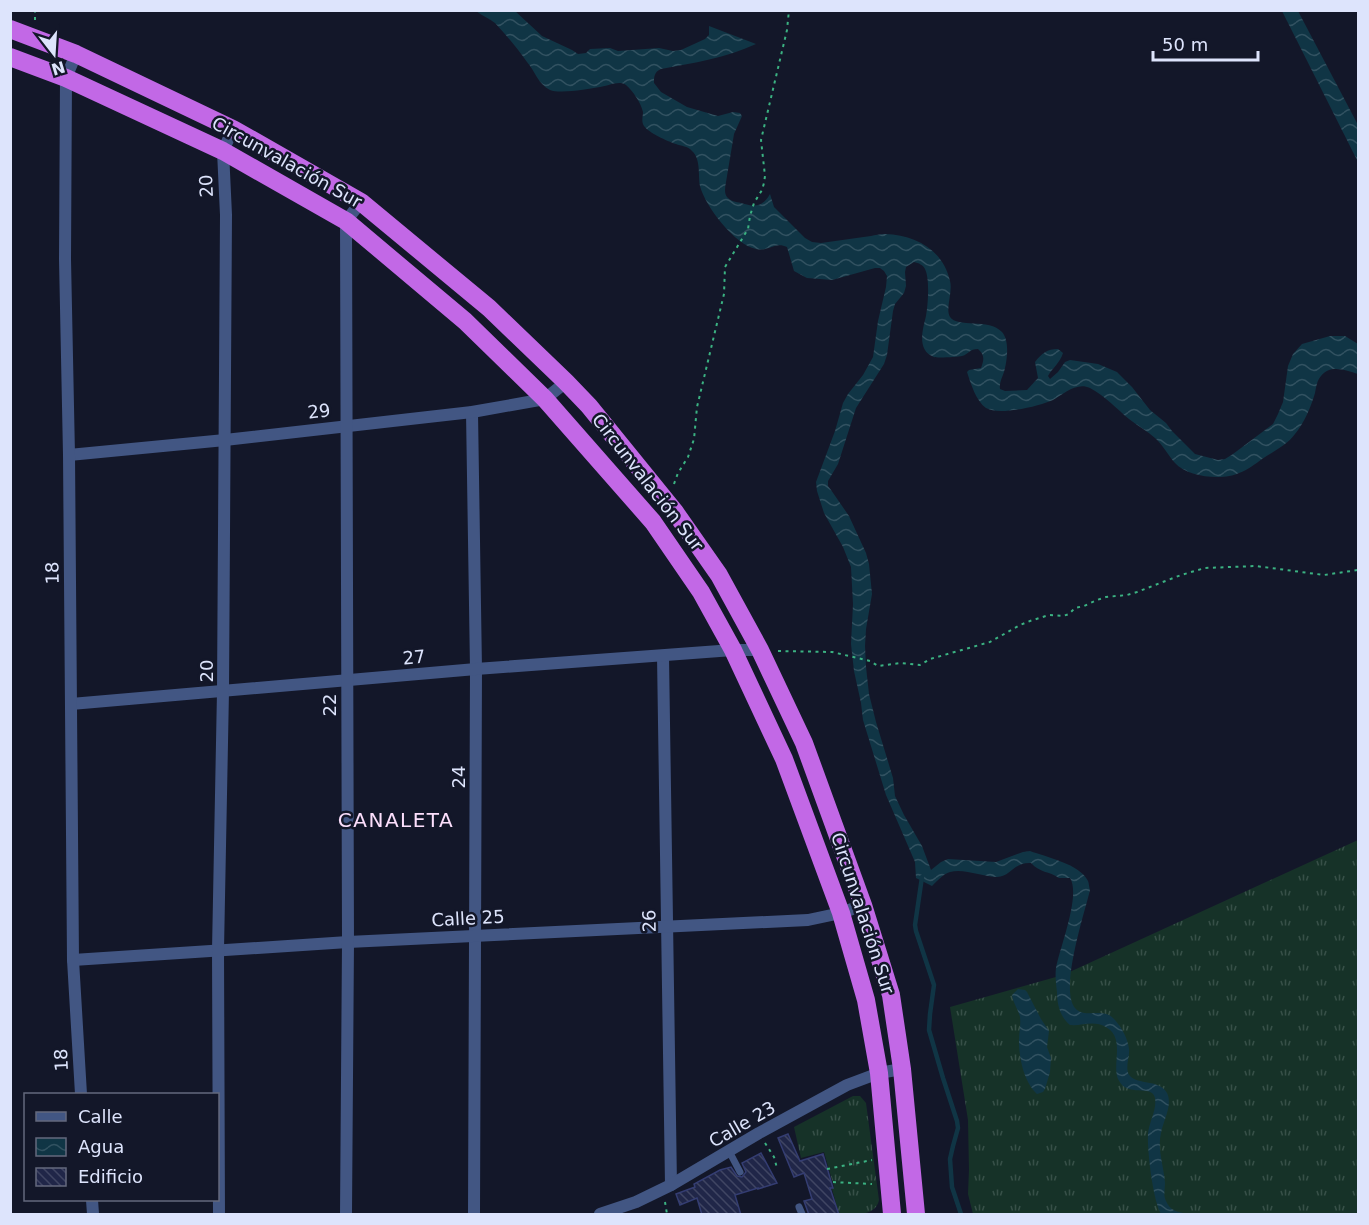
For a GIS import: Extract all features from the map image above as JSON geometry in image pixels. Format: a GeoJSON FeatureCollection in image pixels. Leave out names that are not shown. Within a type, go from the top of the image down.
{"type":"FeatureCollection","features":[{"type":"Feature","properties":{"kind":"highway","name":"Circunvalación Sur"},"geometry":{"type":"LineString","coordinates":[[10,29],[76,54],[233,129],[362,201],[489,308],[566,382],[589,406],[675,512],[719,575],[760,650],[804,743],[863,905],[891,995],[902,1069],[916,1215]]}},
{"type":"Feature","properties":{"kind":"highway","name":"Circunvalación Sur"},"geometry":{"type":"LineString","coordinates":[[10,57],[66,78],[223,152],[346,221],[465,321],[545,399],[653,522],[701,592],[733,650],[784,759],[841,913],[866,1000],[879,1073],[892,1215]]}},
{"type":"Feature","properties":{"kind":"street","name":"18"},"geometry":{"type":"LineString","coordinates":[[76,54],[66,78],[64,259],[69,455],[73,960],[81,1093]]}},
{"type":"Feature","properties":{"kind":"street","name":"20"},"geometry":{"type":"LineString","coordinates":[[219,1093],[218,950],[224,691],[226,215],[223,152],[233,129]]}},
{"type":"Feature","properties":{"kind":"street"},"geometry":{"type":"LineString","coordinates":[[346,221],[362,201]]}},
{"type":"Feature","properties":{"kind":"street","name":"22"},"geometry":{"type":"LineString","coordinates":[[346,221],[348,942],[346,1215]]}},
{"type":"Feature","properties":{"kind":"street","name":"29"},"geometry":{"type":"LineString","coordinates":[[69,455],[472,412],[545,399],[566,382]]}},
{"type":"Feature","properties":{"kind":"street","name":"24"},"geometry":{"type":"LineString","coordinates":[[472,412],[476,669],[474,1215]]}},
{"type":"Feature","properties":{"kind":"street","name":"27"},"geometry":{"type":"LineString","coordinates":[[71,704],[476,669],[733,650],[760,650]]}},
{"type":"Feature","properties":{"kind":"street","name":"26"},"geometry":{"type":"LineString","coordinates":[[663,656],[671,1185]]}},
{"type":"Feature","properties":{"kind":"street","name":"Calle 25"},"geometry":{"type":"LineString","coordinates":[[73,960],[348,942],[808,920],[841,913],[863,905]]}},
{"type":"Feature","properties":{"kind":"street","name":"Calle 23"},"geometry":{"type":"LineString","coordinates":[[600,1215],[636,1202],[671,1185],[847,1084],[879,1073],[902,1069]]}},
{"type":"Feature","properties":{"kind":"lane"},"geometry":{"type":"LineString","coordinates":[[729,1151],[740,1172]]}},
{"type":"Feature","properties":{"kind":"path"},"geometry":{"type":"LineString","coordinates":[[34,29],[35,10]]}},
{"type":"Feature","properties":{"kind":"path"},"geometry":{"type":"LineString","coordinates":[[673,488],[694,440],[697,407],[724,294],[725,267],[748,229],[754,203],[764,183],[761,140],[789,10]]}},
{"type":"Feature","properties":{"kind":"path"},"geometry":{"type":"LineString","coordinates":[[760,650],[832,652],[870,661],[878,666],[901,663],[920,665],[930,659],[990,642],[1030,621],[1049,615],[1063,616],[1075,608],[1097,600],[1127,595],[1205,568],[1256,566],[1324,575],[1359,570]]}},
{"type":"Feature","properties":{"kind":"path"},"geometry":{"type":"LineString","coordinates":[[759,1133],[774,1157],[777,1168]]}},
{"type":"Feature","properties":{"kind":"path"},"geometry":{"type":"LineString","coordinates":[[827,1169],[878,1159]]}},
{"type":"Feature","properties":{"kind":"path"},"geometry":{"type":"LineString","coordinates":[[833,1182],[881,1185]]}},
{"type":"Feature","properties":{"kind":"green space"},"geometry":{"type":"Polygon","coordinates":[[[1358,840],[1358,1214],[973,1214],[968,1194],[968,1120],[950,1007],[1063,975],[1358,840]]]}},
{"type":"Feature","properties":{"kind":"green space"},"geometry":{"type":"Polygon","coordinates":[[[853,1096],[860,1096],[866,1103],[879,1200],[873,1210],[863,1214],[839,1214],[824,1152],[801,1158],[794,1127],[853,1096]]]}},
{"type":"Feature","properties":{"kind":"water"},"geometry":{"type":"Polygon","coordinates":[[[476,11],[515,11],[542,36],[578,54],[586,53],[590,49],[610,48],[618,51],[659,48],[681,50],[705,39],[709,35],[709,26],[756,44],[721,56],[661,69],[654,77],[654,83],[661,92],[687,107],[718,116],[733,112],[740,113],[742,116],[734,134],[725,188],[727,197],[733,201],[754,206],[764,202],[770,194],[774,207],[805,238],[812,242],[821,243],[885,234],[907,237],[926,246],[941,261],[950,281],[948,310],[950,317],[959,322],[989,325],[1005,336],[1007,357],[1000,389],[1005,391],[1027,390],[1038,378],[1035,362],[1045,352],[1058,349],[1063,353],[1048,376],[1050,379],[1065,362],[1070,360],[1098,364],[1117,372],[1150,410],[1166,423],[1195,454],[1218,460],[1233,454],[1273,424],[1283,402],[1288,366],[1293,354],[1302,344],[1330,336],[1345,336],[1358,344],[1358,374],[1338,369],[1325,372],[1319,380],[1304,420],[1292,438],[1242,472],[1224,477],[1206,476],[1181,468],[1155,438],[1090,388],[1080,386],[1053,400],[1020,409],[1000,411],[986,408],[977,397],[967,372],[981,368],[983,358],[978,349],[962,356],[934,357],[925,349],[922,333],[926,316],[928,279],[921,264],[914,262],[906,267],[904,293],[895,304],[884,364],[856,408],[838,464],[828,481],[828,486],[849,516],[869,564],[872,594],[865,646],[869,694],[893,778],[895,796],[922,846],[931,870],[948,859],[996,862],[1030,851],[1062,862],[1084,875],[1090,890],[1071,971],[1072,1001],[1077,1010],[1081,1012],[1111,1016],[1127,1041],[1129,1052],[1127,1070],[1130,1076],[1159,1086],[1167,1093],[1169,1103],[1160,1145],[1165,1196],[1172,1209],[1188,1214],[1161,1214],[1155,1198],[1148,1141],[1155,1107],[1153,1094],[1122,1085],[1116,1072],[1116,1040],[1107,1028],[1098,1024],[1070,1025],[1060,1010],[1056,971],[1069,922],[1073,896],[1070,878],[1059,878],[1038,869],[1031,863],[1025,863],[997,877],[961,871],[950,872],[932,886],[916,878],[915,862],[886,795],[863,720],[854,671],[851,644],[853,604],[851,567],[824,513],[816,482],[843,403],[873,357],[887,276],[880,268],[875,268],[832,280],[807,278],[794,271],[787,247],[779,245],[760,250],[748,246],[730,233],[708,204],[700,186],[695,154],[689,148],[672,143],[646,129],[640,105],[626,85],[617,83],[567,91],[550,90],[540,81],[496,24],[476,11]]]}},
{"type":"Feature","properties":{"kind":"water"},"geometry":{"type":"Polygon","coordinates":[[[1282,11],[1298,11],[1358,125],[1358,162],[1282,11]]]}},
{"type":"Feature","properties":{"kind":"water"},"geometry":{"type":"Polygon","coordinates":[[[1018,989],[1027,992],[1049,1031],[1047,1047],[1051,1058],[1050,1072],[1045,1089],[1037,1094],[1029,1083],[1021,1062],[1020,1017],[1012,995],[1018,989]]]}},
{"type":"Feature","properties":{"kind":"building"},"geometry":{"type":"Polygon","coordinates":[[[788,1134],[800,1161],[823,1154],[833,1188],[830,1188],[839,1215],[809,1215],[804,1201],[812,1199],[804,1173],[794,1177],[778,1138],[788,1134]]]}},
{"type":"Feature","properties":{"kind":"building"},"geometry":{"type":"Polygon","coordinates":[[[761,1153],[777,1183],[735,1195],[741,1215],[702,1215],[697,1198],[680,1205],[676,1194],[695,1187],[694,1184],[720,1170],[731,1167],[737,1176],[742,1177],[746,1172],[742,1163],[761,1153]]]}},
{"type":"Feature","properties":{"kind":"waterway"},"geometry":{"type":"LineString","coordinates":[[922,877],[915,925],[934,985],[929,1030],[957,1121],[958,1128],[950,1159],[952,1187],[961,1214]]}},
{"type":"Feature","properties":{"kind":"district","name":"CANALETA"},"geometry":{"type":"Point","coordinates":[396,820]}}]}
